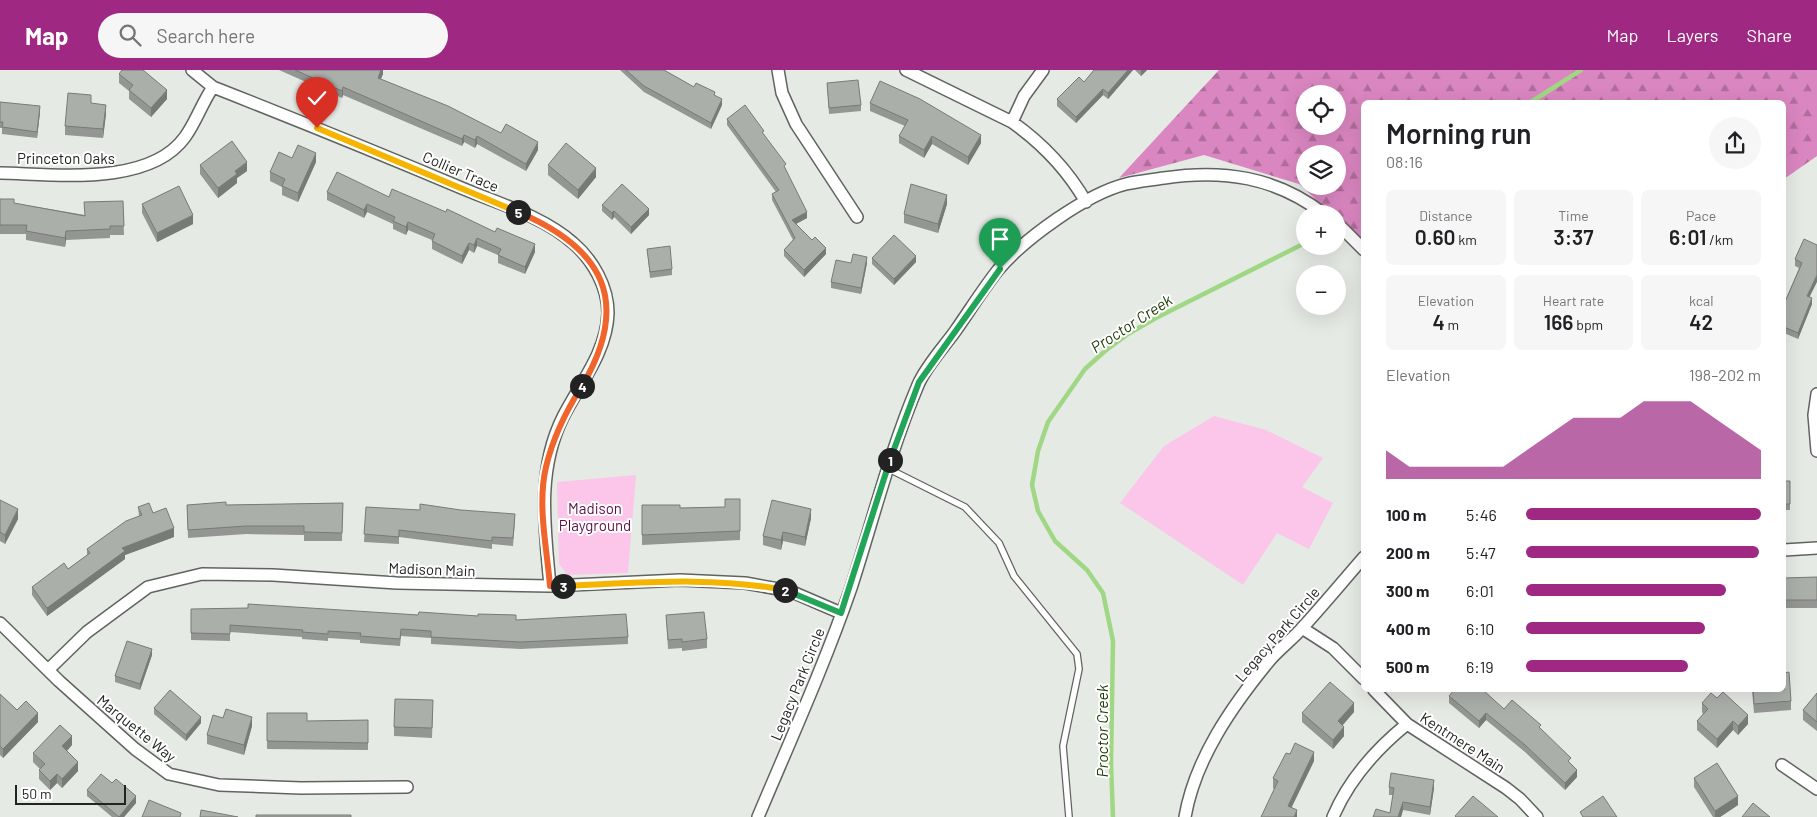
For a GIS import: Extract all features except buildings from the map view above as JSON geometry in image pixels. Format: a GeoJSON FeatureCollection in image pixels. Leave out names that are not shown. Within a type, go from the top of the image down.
{"type":"FeatureCollection","features":[{"type":"Feature","properties":{"kind":"street","name":"Collier Trace"},"geometry":{"type":"LineString","coordinates":[[192,70],[213,87],[368,148],[531,218],[573,242],[594,268],[601,280],[608,313],[603,340],[584,382],[562,418],[546,468],[543,503],[550,586]]}},
{"type":"Feature","properties":{"kind":"street"},"geometry":{"type":"LineString","coordinates":[[778,70],[782,93],[796,124],[857,217]]}},
{"type":"Feature","properties":{"kind":"street"},"geometry":{"type":"LineString","coordinates":[[906,70],[1012,122],[1052,155],[1076,185],[1086,202]]}},
{"type":"Feature","properties":{"kind":"street"},"geometry":{"type":"LineString","coordinates":[[1012,122],[1024,96],[1043,70]]}},
{"type":"Feature","properties":{"kind":"street","name":"Princeton Oaks"},"geometry":{"type":"LineString","coordinates":[[0,173],[128,172],[164,157],[184,138],[213,87]]}},
{"type":"Feature","properties":{"kind":"street","name":"Legacy Park Circle"},"geometry":{"type":"LineString","coordinates":[[758,817],[822,667],[887,468],[919,382],[1000,269],[1038,232],[1086,202],[1124,185],[1174,177],[1214,174],[1246,178],[1279,186],[1313,205]]}},
{"type":"Feature","properties":{"kind":"street"},"geometry":{"type":"LineString","coordinates":[[1346,232],[1361,247]]}},
{"type":"Feature","properties":{"kind":"street"},"geometry":{"type":"LineString","coordinates":[[1817,394],[1814,415],[1817,451]]}},
{"type":"Feature","properties":{"kind":"street"},"geometry":{"type":"LineString","coordinates":[[1786,550],[1817,548]]}},
{"type":"Feature","properties":{"kind":"street","name":"Legacy Park Circle"},"geometry":{"type":"LineString","coordinates":[[1185,817],[1202,763],[1218,730],[1270,660],[1302,628],[1361,560]]}},
{"type":"Feature","properties":{"kind":"street","name":"Madison Main"},"geometry":{"type":"LineString","coordinates":[[48,670],[87,632],[148,587],[202,574],[273,575],[397,583],[550,586],[680,580],[745,583],[790,592],[841,613]]}},
{"type":"Feature","properties":{"kind":"street","name":"Marquette Way"},"geometry":{"type":"LineString","coordinates":[[0,623],[48,670],[135,748],[169,774],[219,785],[301,788],[407,786]]}},
{"type":"Feature","properties":{"kind":"street"},"geometry":{"type":"LineString","coordinates":[[1302,628],[1320,637],[1361,676]]}},
{"type":"Feature","properties":{"kind":"street","name":"Kentmere Main"},"geometry":{"type":"LineString","coordinates":[[1376,692],[1407,724],[1506,788],[1533,811],[1537,817]]}},
{"type":"Feature","properties":{"kind":"street"},"geometry":{"type":"LineString","coordinates":[[1333,817],[1352,778],[1390,737],[1407,724]]}},
{"type":"Feature","properties":{"kind":"street"},"geometry":{"type":"LineString","coordinates":[[1782,765],[1817,789]]}},
{"type":"Feature","properties":{"kind":"lane"},"geometry":{"type":"LineString","coordinates":[[887,468],[965,507],[999,543],[1014,576],[1077,654],[1078,669],[1063,746],[1069,817]]}},
{"type":"Feature","properties":{"kind":"green space"},"geometry":{"type":"Polygon","coordinates":[[[1219,70],[1817,70],[1817,156],[1786,178],[1786,100],[1361,100],[1361,239],[1346,226],[1346,205],[1322,205],[1311,195],[1346,195],[1346,145],[1296,145],[1296,183],[1204,155],[1119,178],[1219,70]]]}},
{"type":"Feature","properties":{"kind":"green space"},"geometry":{"type":"Polygon","coordinates":[[[1214,416],[1266,430],[1323,458],[1302,487],[1333,503],[1309,549],[1277,533],[1243,585],[1120,503],[1164,446],[1214,416]]]}},
{"type":"Feature","properties":{"kind":"green space","name":"Madison Playground"},"geometry":{"type":"Polygon","coordinates":[[[636,475],[628,573],[568,575],[559,564],[557,482],[636,475]]]}},
{"type":"Feature","properties":{"kind":"waterway","name":"Proctor Creek"},"geometry":{"type":"LineString","coordinates":[[1534,100],[1581,70]]}},
{"type":"Feature","properties":{"kind":"waterway","name":"Proctor Creek"},"geometry":{"type":"LineString","coordinates":[[1113,817],[1111,763],[1113,641],[1103,593],[1087,570],[1055,541],[1038,511],[1032,485],[1038,451],[1048,422],[1085,369],[1105,351],[1128,334],[1156,318],[1296,248]]}},
{"type":"Feature","properties":{"kind":"route"},"geometry":{"type":"LineString","coordinates":[[317,128],[423,171],[546,225],[573,242],[585,255],[601,280],[608,313],[603,340],[584,382],[562,418],[546,468],[543,503],[550,586],[680,580],[745,583],[790,592],[841,613],[851,588],[887,468],[919,382],[1000,269]]}}]}
